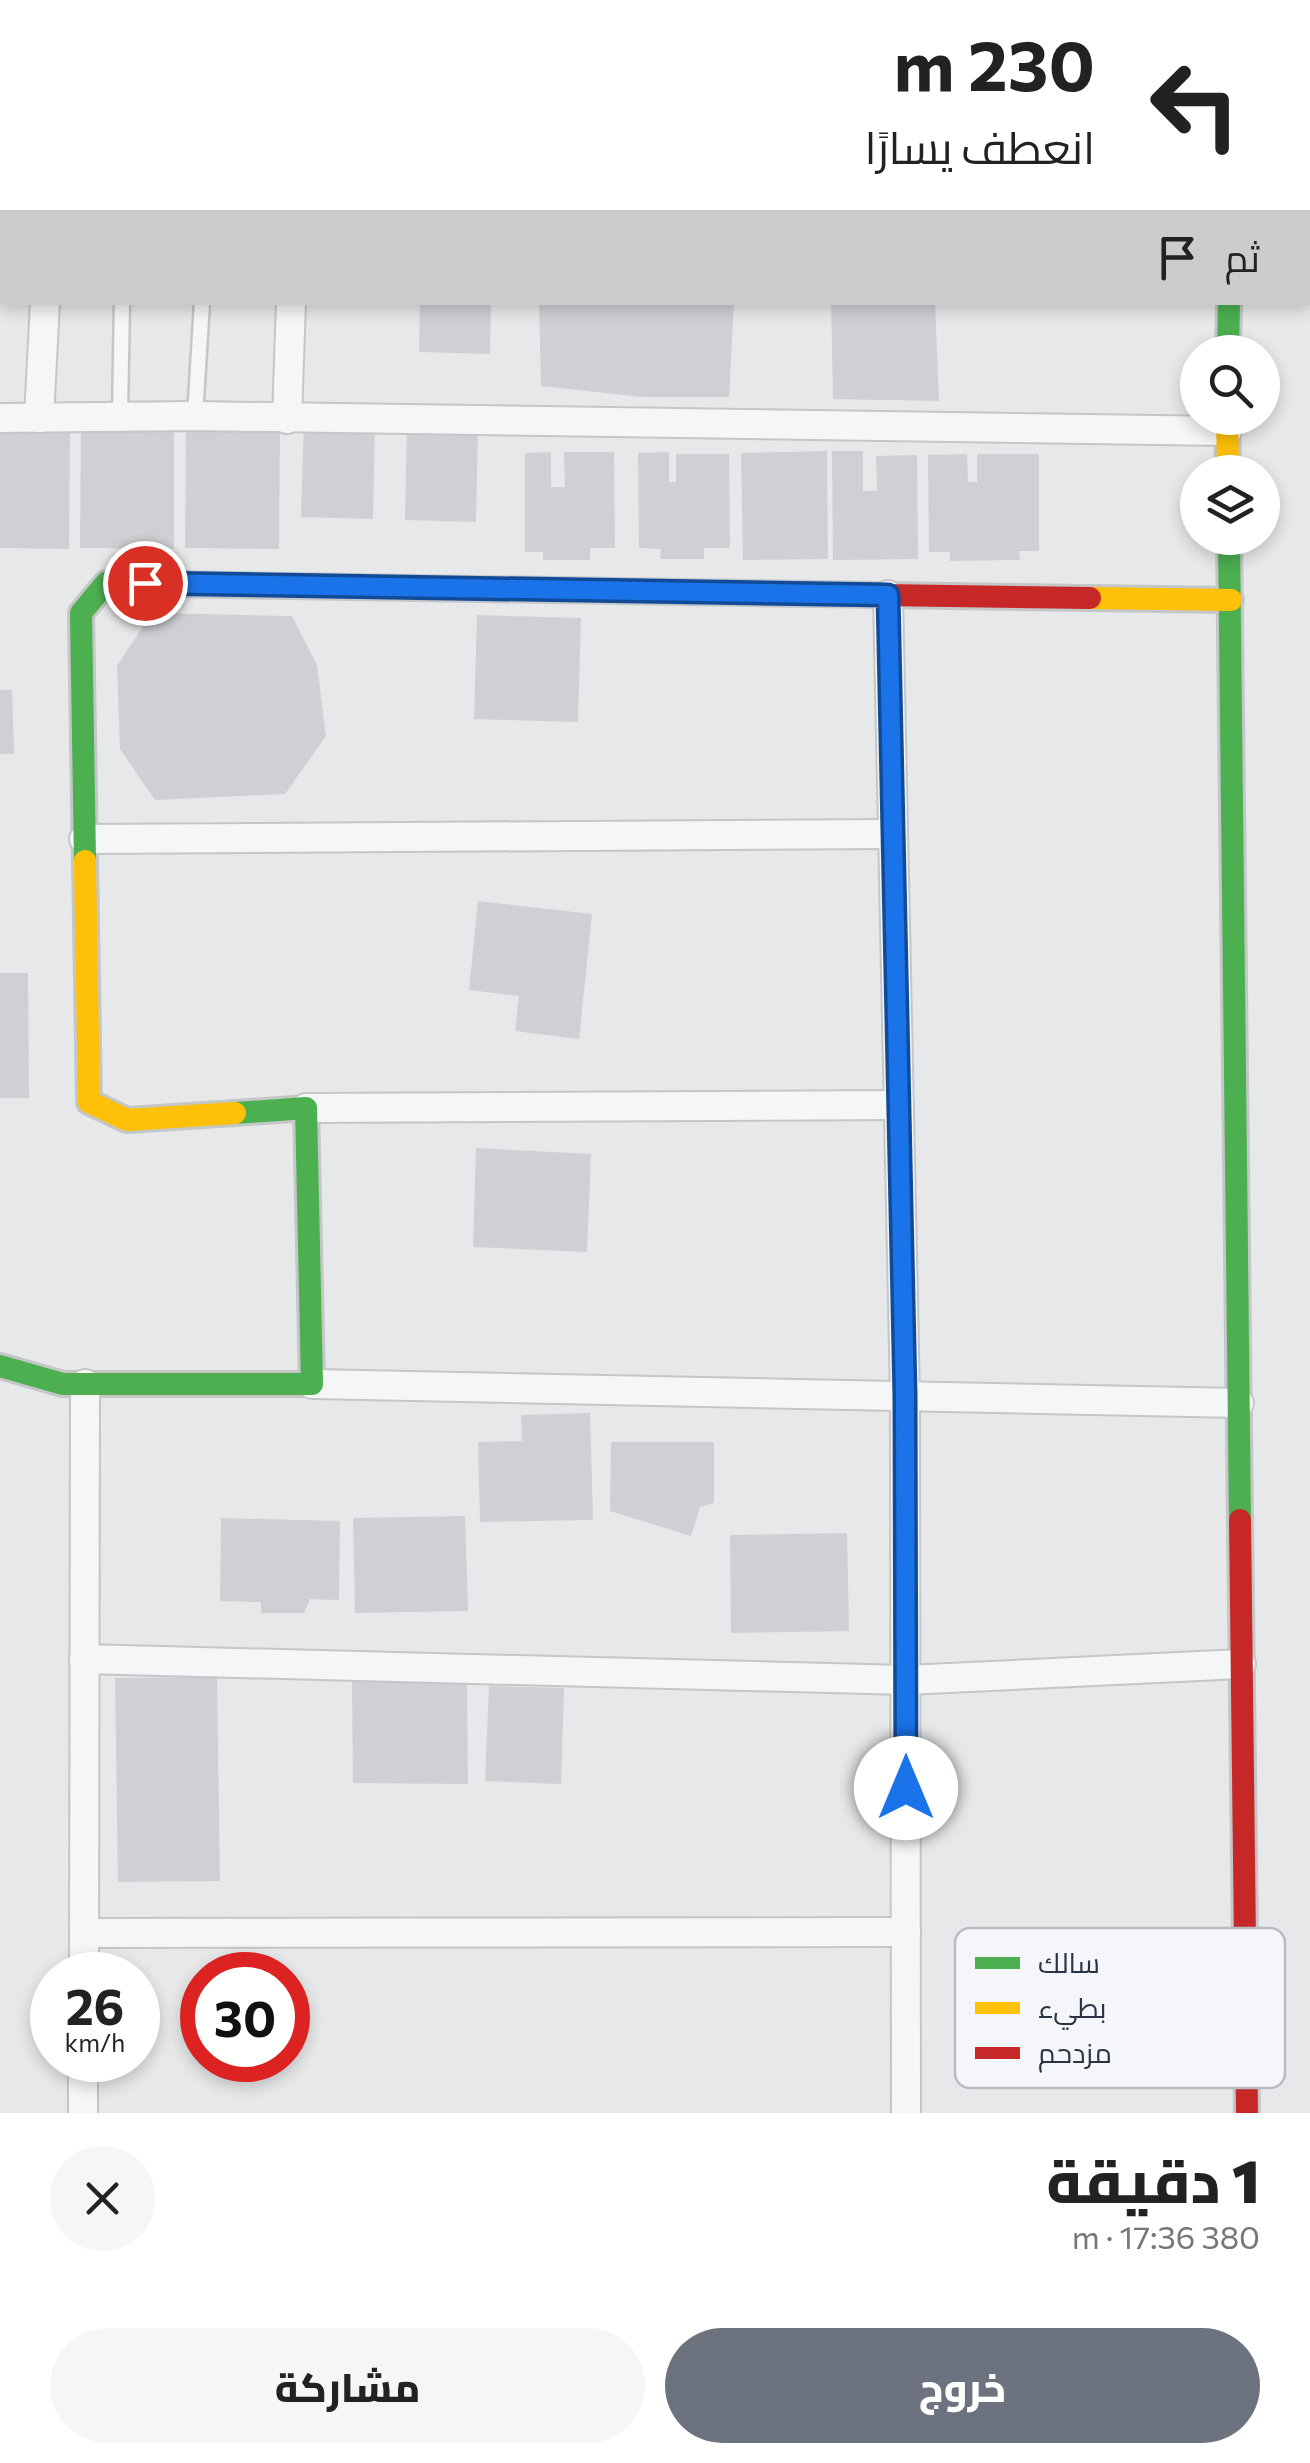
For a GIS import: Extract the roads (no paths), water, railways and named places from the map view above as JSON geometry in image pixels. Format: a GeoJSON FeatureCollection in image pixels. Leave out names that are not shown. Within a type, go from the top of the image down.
{"type":"FeatureCollection","features":[{"type":"Feature","properties":{"kind":"street"},"geometry":{"type":"LineString","coordinates":[[40,418],[45,305]]}},
{"type":"Feature","properties":{"kind":"street"},"geometry":{"type":"LineString","coordinates":[[287,419],[292,305]]}},
{"type":"Feature","properties":{"kind":"street"},"geometry":{"type":"LineString","coordinates":[[1228,335],[1229,305]]}},
{"type":"Feature","properties":{"kind":"street"},"geometry":{"type":"LineString","coordinates":[[0,418],[1180,424]]}},
{"type":"Feature","properties":{"kind":"street"},"geometry":{"type":"LineString","coordinates":[[1229,555],[1245,1928]]}},
{"type":"Feature","properties":{"kind":"street"},"geometry":{"type":"LineString","coordinates":[[899,1105],[306,1108],[127,1120],[90,1102],[81,612],[106,583],[1230,600]]}},
{"type":"Feature","properties":{"kind":"street"},"geometry":{"type":"LineString","coordinates":[[888,595],[905,1396],[906,2113]]}},
{"type":"Feature","properties":{"kind":"street"},"geometry":{"type":"LineString","coordinates":[[84,839],[893,834]]}},
{"type":"Feature","properties":{"kind":"street"},"geometry":{"type":"LineString","coordinates":[[306,1108],[312,1384]]}},
{"type":"Feature","properties":{"kind":"street"},"geometry":{"type":"LineString","coordinates":[[0,1366],[63,1384],[312,1384],[1239,1403]]}},
{"type":"Feature","properties":{"kind":"street"},"geometry":{"type":"LineString","coordinates":[[84,1952],[85,1384]]}},
{"type":"Feature","properties":{"kind":"street"},"geometry":{"type":"LineString","coordinates":[[84,1659],[906,1680],[1241,1664]]}},
{"type":"Feature","properties":{"kind":"street"},"geometry":{"type":"LineString","coordinates":[[84,1933],[906,1932]]}},
{"type":"Feature","properties":{"kind":"street"},"geometry":{"type":"LineString","coordinates":[[83,2082],[83,2113]]}},
{"type":"Feature","properties":{"kind":"street"},"geometry":{"type":"LineString","coordinates":[[1247,2088],[1247,2113]]}},
{"type":"Feature","properties":{"kind":"lane"},"geometry":{"type":"LineString","coordinates":[[120,416],[122,305]]}},
{"type":"Feature","properties":{"kind":"lane"},"geometry":{"type":"LineString","coordinates":[[195,416],[202,305]]}}]}
